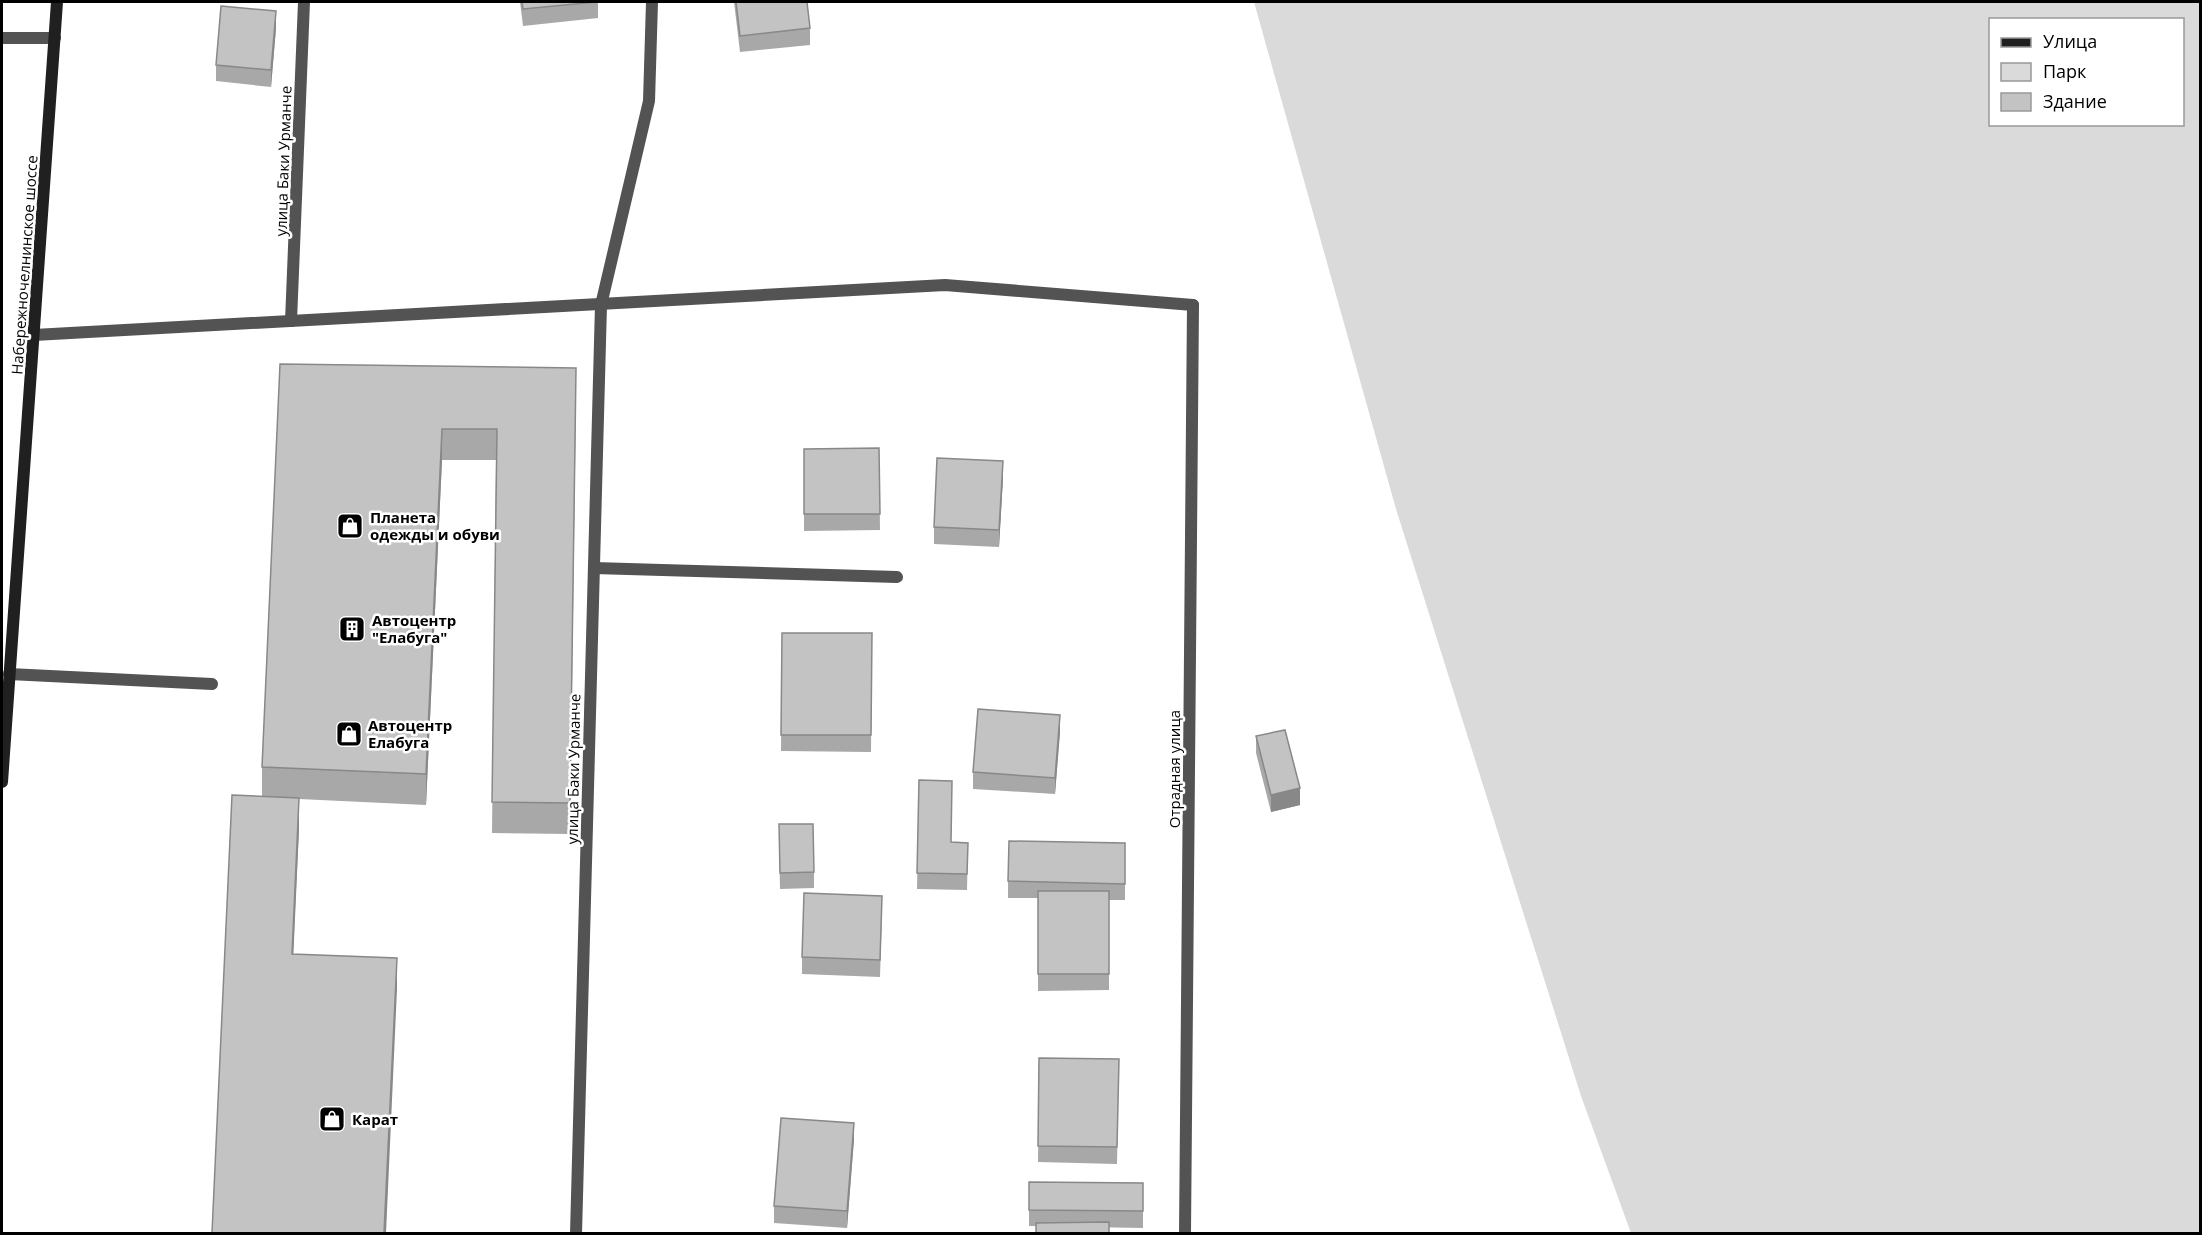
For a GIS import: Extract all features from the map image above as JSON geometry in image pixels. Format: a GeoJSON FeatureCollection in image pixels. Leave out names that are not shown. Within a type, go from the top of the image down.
{"type":"FeatureCollection","features":[{"type":"Feature","properties":{"kind":"main road","name":"Набережночелнинское шоссе"},"geometry":{"type":"LineString","coordinates":[[2,782],[57,2]]}},
{"type":"Feature","properties":{"kind":"street","name":"улица Баки Урманче"},"geometry":{"type":"LineString","coordinates":[[291,321],[304,2]]}},
{"type":"Feature","properties":{"kind":"street","name":"улица Баки Урманче"},"geometry":{"type":"LineString","coordinates":[[576,1233],[601,305],[649,101],[652,2]]}},
{"type":"Feature","properties":{"kind":"street"},"geometry":{"type":"LineString","coordinates":[[2,38],[55,38]]}},
{"type":"Feature","properties":{"kind":"street","name":"Отрадная улица"},"geometry":{"type":"LineString","coordinates":[[601,305],[945,285],[1193,305],[1185,1233]]}},
{"type":"Feature","properties":{"kind":"street"},"geometry":{"type":"LineString","coordinates":[[34,335],[601,305]]}},
{"type":"Feature","properties":{"kind":"street"},"geometry":{"type":"LineString","coordinates":[[594,568],[897,577]]}},
{"type":"Feature","properties":{"kind":"street"},"geometry":{"type":"LineString","coordinates":[[9,674],[213,684]]}},
{"type":"Feature","properties":{"kind":"green space"},"geometry":{"type":"Polygon","coordinates":[[[1254,2],[2200,2],[2200,1233],[1631,1233],[1581,1096],[1396,509],[1254,2]]]}},
{"type":"Feature","properties":{"kind":"building"},"geometry":{"type":"Polygon","coordinates":[[[522,2],[596,2],[523,9],[522,2]]]}},
{"type":"Feature","properties":{"kind":"building"},"geometry":{"type":"Polygon","coordinates":[[[736,2],[807,2],[810,28],[740,36],[736,2]]]}},
{"type":"Feature","properties":{"kind":"building"},"geometry":{"type":"Polygon","coordinates":[[[221,6],[276,11],[271,70],[216,65],[221,6]]]}},
{"type":"Feature","properties":{"kind":"building"},"geometry":{"type":"Polygon","coordinates":[[[280,364],[576,368],[570,803],[492,802],[497,429],[442,429],[426,774],[262,767],[280,364]]]}},
{"type":"Feature","properties":{"kind":"building"},"geometry":{"type":"Polygon","coordinates":[[[879,448],[880,514],[804,514],[804,449],[879,448]]]}},
{"type":"Feature","properties":{"kind":"building"},"geometry":{"type":"Polygon","coordinates":[[[937,458],[1003,461],[999,530],[934,527],[937,458]]]}},
{"type":"Feature","properties":{"kind":"building"},"geometry":{"type":"Polygon","coordinates":[[[782,633],[872,633],[871,735],[781,735],[782,633]]]}},
{"type":"Feature","properties":{"kind":"building"},"geometry":{"type":"Polygon","coordinates":[[[978,709],[1060,715],[1055,778],[973,772],[978,709]]]}},
{"type":"Feature","properties":{"kind":"building"},"geometry":{"type":"Polygon","coordinates":[[[1285,730],[1300,788],[1271,795],[1256,736],[1285,730]]]}},
{"type":"Feature","properties":{"kind":"building"},"geometry":{"type":"Polygon","coordinates":[[[919,780],[952,781],[951,842],[968,843],[967,874],[917,873],[919,780]]]}},
{"type":"Feature","properties":{"kind":"building"},"geometry":{"type":"Polygon","coordinates":[[[232,795],[299,798],[292,954],[397,958],[384,1233],[212,1233],[232,795]]]}},
{"type":"Feature","properties":{"kind":"building"},"geometry":{"type":"Polygon","coordinates":[[[779,824],[813,824],[814,872],[780,873],[779,824]]]}},
{"type":"Feature","properties":{"kind":"building"},"geometry":{"type":"Polygon","coordinates":[[[1009,841],[1125,843],[1125,884],[1008,881],[1009,841]]]}},
{"type":"Feature","properties":{"kind":"building"},"geometry":{"type":"Polygon","coordinates":[[[1038,891],[1109,891],[1109,974],[1038,974],[1038,891]]]}},
{"type":"Feature","properties":{"kind":"building"},"geometry":{"type":"Polygon","coordinates":[[[804,893],[882,896],[880,960],[802,957],[804,893]]]}},
{"type":"Feature","properties":{"kind":"building"},"geometry":{"type":"Polygon","coordinates":[[[1039,1058],[1119,1059],[1117,1147],[1038,1146],[1039,1058]]]}},
{"type":"Feature","properties":{"kind":"building"},"geometry":{"type":"Polygon","coordinates":[[[781,1118],[854,1123],[847,1211],[774,1206],[781,1118]]]}},
{"type":"Feature","properties":{"kind":"building"},"geometry":{"type":"Polygon","coordinates":[[[1029,1182],[1143,1183],[1143,1211],[1029,1210],[1029,1182]]]}},
{"type":"Feature","properties":{"kind":"building"},"geometry":{"type":"Polygon","coordinates":[[[1109,1222],[1109,1233],[1036,1233],[1036,1223],[1109,1222]]]}},
{"type":"Feature","properties":{"kind":"place","name":"Планета одежды и обуви"},"geometry":{"type":"Point","coordinates":[350,526]}},
{"type":"Feature","properties":{"kind":"place","name":"Автоцентр \"Елабуга\""},"geometry":{"type":"Point","coordinates":[352,629]}},
{"type":"Feature","properties":{"kind":"place","name":"Автоцентр Елабуга"},"geometry":{"type":"Point","coordinates":[349,734]}},
{"type":"Feature","properties":{"kind":"place","name":"Карат"},"geometry":{"type":"Point","coordinates":[332,1119]}}]}
